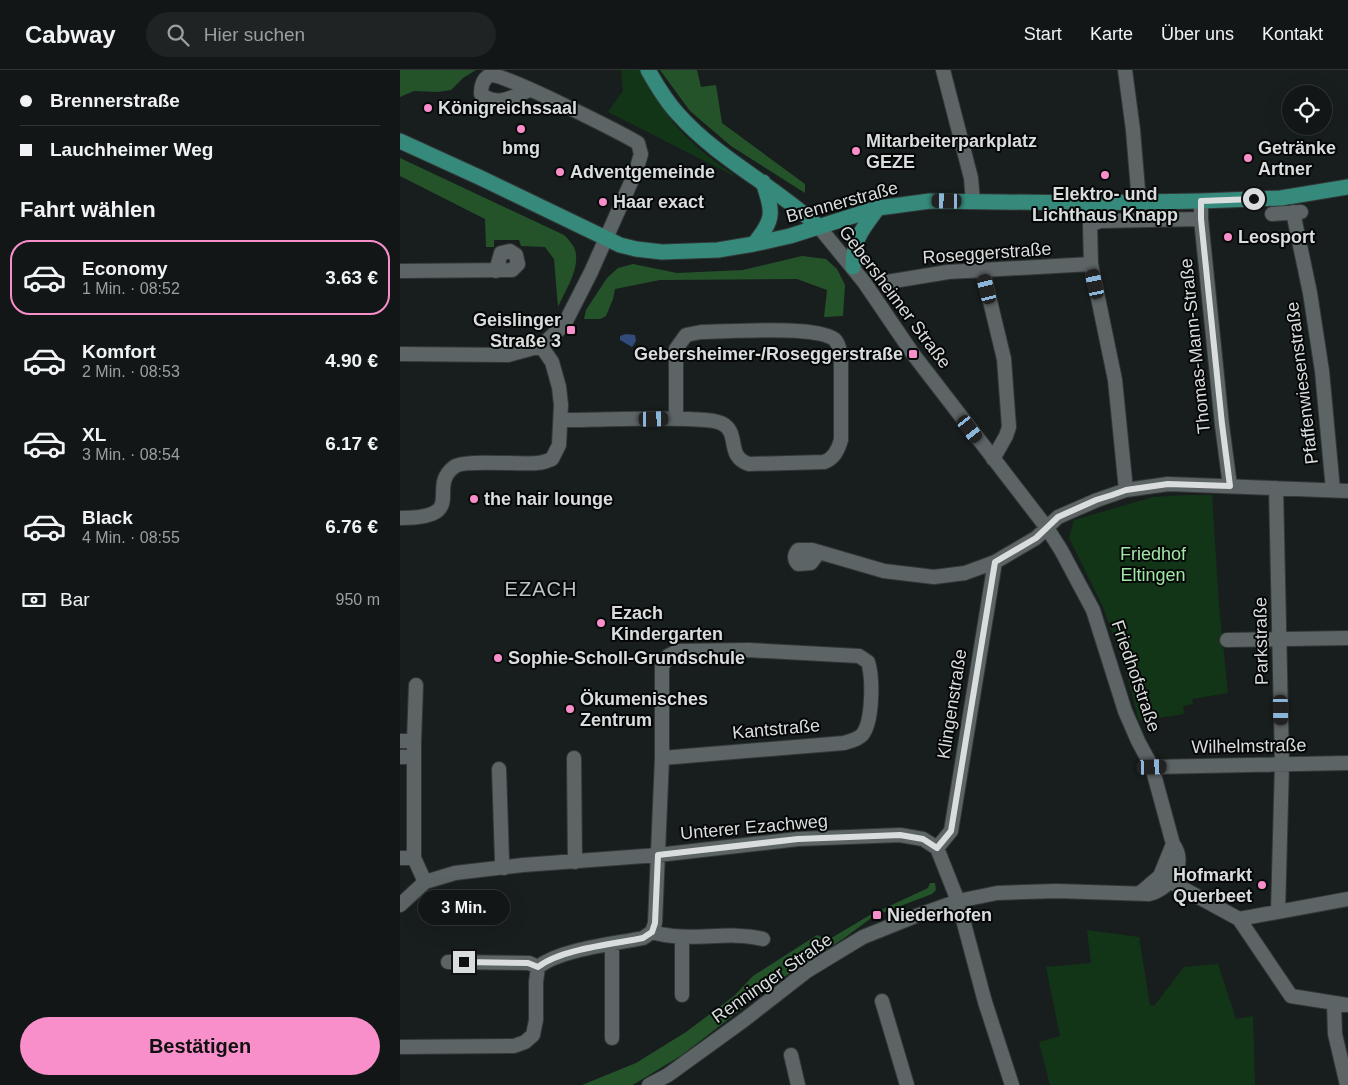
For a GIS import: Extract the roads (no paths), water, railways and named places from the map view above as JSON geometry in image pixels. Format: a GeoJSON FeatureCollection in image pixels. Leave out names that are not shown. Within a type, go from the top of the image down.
{"type":"FeatureCollection","features":[{"type":"Feature","properties":{"kind":"main road","name":"Gebersheimer Straße"},"geometry":{"type":"LineString","coordinates":[[648,70],[658,89],[679,116],[711,144],[819,226]]}},
{"type":"Feature","properties":{"kind":"main road","name":"Brennerstraße"},"geometry":{"type":"LineString","coordinates":[[400,142],[481,178],[606,239],[636,250],[662,252],[718,250],[754,244],[878,208],[930,201],[1201,201],[1281,198],[1348,187]]}},
{"type":"Feature","properties":{"kind":"main road"},"geometry":{"type":"LineString","coordinates":[[754,244],[764,232],[770,218],[770,205],[763,182]]}},
{"type":"Feature","properties":{"kind":"main road"},"geometry":{"type":"LineString","coordinates":[[852,267],[856,241],[860,232],[878,208]]}},
{"type":"Feature","properties":{"kind":"street"},"geometry":{"type":"LineString","coordinates":[[943,70],[971,178],[972,202]]}},
{"type":"Feature","properties":{"kind":"street"},"geometry":{"type":"LineString","coordinates":[[1125,70],[1133,130],[1139,202]]}},
{"type":"Feature","properties":{"kind":"street"},"geometry":{"type":"LineString","coordinates":[[400,354],[508,355],[541,346],[564,325],[591,272],[636,171],[641,154],[638,143],[530,90]]}},
{"type":"Feature","properties":{"kind":"street","name":"Thomas-Mann-Straße"},"geometry":{"type":"LineString","coordinates":[[1201,201],[1201,219],[1230,486]]}},
{"type":"Feature","properties":{"kind":"street","name":"Pfaffenwiesenstraße"},"geometry":{"type":"LineString","coordinates":[[1272,214],[1298,212],[1322,371],[1333,490]]}},
{"type":"Feature","properties":{"kind":"street"},"geometry":{"type":"LineString","coordinates":[[1126,490],[1115,380],[1091,264],[1090,225],[1100,221],[1201,219]]}},
{"type":"Feature","properties":{"kind":"street","name":"Gebersheimer Straße"},"geometry":{"type":"LineString","coordinates":[[819,226],[852,267],[913,354],[1047,528]]}},
{"type":"Feature","properties":{"kind":"street","name":"Roseggerstraße"},"geometry":{"type":"LineString","coordinates":[[887,282],[948,272],[982,272],[1091,264]]}},
{"type":"Feature","properties":{"kind":"street"},"geometry":{"type":"LineString","coordinates":[[400,271],[496,270]]}},
{"type":"Feature","properties":{"kind":"street"},"geometry":{"type":"LineString","coordinates":[[982,272],[1004,359],[1009,427],[993,459]]}},
{"type":"Feature","properties":{"kind":"street"},"geometry":{"type":"LineString","coordinates":[[562,420],[676,419],[714,421],[728,428],[735,454],[742,462],[749,464],[819,463],[829,460],[838,449],[841,440],[840,350],[837,342],[818,332],[798,331],[701,332],[686,335],[676,349],[676,419]]}},
{"type":"Feature","properties":{"kind":"street"},"geometry":{"type":"LineString","coordinates":[[400,518],[430,516],[438,511],[442,505],[446,474],[455,465],[539,463],[552,459],[559,444],[562,420],[559,388],[552,362],[541,346]]}},
{"type":"Feature","properties":{"kind":"street"},"geometry":{"type":"LineString","coordinates":[[819,552],[884,571],[934,577],[965,573],[995,562],[1036,538],[1058,517],[1096,500],[1126,490],[1168,484],[1348,491]]}},
{"type":"Feature","properties":{"kind":"street","name":"Parkstraße"},"geometry":{"type":"LineString","coordinates":[[1276,488],[1282,763],[1278,912]]}},
{"type":"Feature","properties":{"kind":"street","name":"Friedhofstraße"},"geometry":{"type":"LineString","coordinates":[[1047,528],[1078,580],[1093,610],[1125,711],[1152,767],[1173,844],[1165,879]]}},
{"type":"Feature","properties":{"kind":"street","name":"Klingenstraße"},"geometry":{"type":"LineString","coordinates":[[937,848],[951,831],[995,562]]}},
{"type":"Feature","properties":{"kind":"street"},"geometry":{"type":"LineString","coordinates":[[1227,640],[1348,638]]}},
{"type":"Feature","properties":{"kind":"street","name":"Kantstraße"},"geometry":{"type":"LineString","coordinates":[[748,650],[859,656],[868,662],[872,675],[868,722],[862,735],[856,740],[844,743],[662,758],[662,667],[668,656],[678,651],[748,650]]}},
{"type":"Feature","properties":{"kind":"street"},"geometry":{"type":"LineString","coordinates":[[416,685],[407,741],[407,858],[425,882]]}},
{"type":"Feature","properties":{"kind":"street"},"geometry":{"type":"LineString","coordinates":[[574,758],[574,862]]}},
{"type":"Feature","properties":{"kind":"street"},"geometry":{"type":"LineString","coordinates":[[400,1048],[514,1046],[525,1042],[533,1035],[536,1020],[538,967],[546,961],[565,954],[643,938],[652,932],[655,923],[662,758]]}},
{"type":"Feature","properties":{"kind":"street","name":"Wilhelmstraße"},"geometry":{"type":"LineString","coordinates":[[1152,767],[1348,762]]}},
{"type":"Feature","properties":{"kind":"street"},"geometry":{"type":"LineString","coordinates":[[499,769],[502,860],[504,868]]}},
{"type":"Feature","properties":{"kind":"street","name":"Unterer Ezachweg"},"geometry":{"type":"LineString","coordinates":[[400,905],[425,882],[455,873],[658,855],[798,839],[900,835],[923,839],[937,848]]}},
{"type":"Feature","properties":{"kind":"street"},"geometry":{"type":"LineString","coordinates":[[937,848],[958,902],[1012,1085]]}},
{"type":"Feature","properties":{"kind":"street"},"geometry":{"type":"LineString","coordinates":[[1165,879],[1239,919],[1291,996],[1348,1005]]}},
{"type":"Feature","properties":{"kind":"street","name":"Renninger Straße"},"geometry":{"type":"LineString","coordinates":[[649,1085],[668,1075],[807,971],[863,938],[913,916],[958,902],[997,893],[1057,891],[1140,893],[1165,879]]}},
{"type":"Feature","properties":{"kind":"street"},"geometry":{"type":"LineString","coordinates":[[1239,919],[1348,899]]}},
{"type":"Feature","properties":{"kind":"street"},"geometry":{"type":"LineString","coordinates":[[652,932],[682,937],[750,936],[763,939]]}},
{"type":"Feature","properties":{"kind":"street"},"geometry":{"type":"LineString","coordinates":[[682,937],[682,995]]}},
{"type":"Feature","properties":{"kind":"street"},"geometry":{"type":"LineString","coordinates":[[612,945],[612,1038]]}},
{"type":"Feature","properties":{"kind":"street"},"geometry":{"type":"LineString","coordinates":[[448,962],[528,963],[538,967]]}},
{"type":"Feature","properties":{"kind":"street"},"geometry":{"type":"LineString","coordinates":[[882,1001],[907,1085]]}},
{"type":"Feature","properties":{"kind":"street"},"geometry":{"type":"LineString","coordinates":[[1334,1003],[1335,1034],[1347,1085]]}},
{"type":"Feature","properties":{"kind":"street"},"geometry":{"type":"LineString","coordinates":[[791,1055],[798,1085]]}},
{"type":"Feature","properties":{"kind":"water"},"geometry":{"type":"Polygon","coordinates":[[[626,334],[635,335],[636,341],[632,347],[620,340],[620,336],[626,334]]]}},
{"type":"Feature","properties":{"kind":"place","name":"Königreichssaal"},"geometry":{"type":"Point","coordinates":[428,108]}},
{"type":"Feature","properties":{"kind":"place","name":"bmg"},"geometry":{"type":"Point","coordinates":[521,129]}},
{"type":"Feature","properties":{"kind":"place","name":"Mitarbeiterparkplatz GEZE"},"geometry":{"type":"Point","coordinates":[856,151]}},
{"type":"Feature","properties":{"kind":"place","name":"Getränke Artner"},"geometry":{"type":"Point","coordinates":[1248,158]}},
{"type":"Feature","properties":{"kind":"place","name":"Adventgemeinde"},"geometry":{"type":"Point","coordinates":[560,172]}},
{"type":"Feature","properties":{"kind":"place","name":"Elektro- und Lichthaus Knapp"},"geometry":{"type":"Point","coordinates":[1105,175]}},
{"type":"Feature","properties":{"kind":"place","name":"Haar exact"},"geometry":{"type":"Point","coordinates":[603,202]}},
{"type":"Feature","properties":{"kind":"place","name":"Leosport"},"geometry":{"type":"Point","coordinates":[1228,237]}},
{"type":"Feature","properties":{"kind":"place","name":"Geislinger Straße 3"},"geometry":{"type":"Point","coordinates":[571,330]}},
{"type":"Feature","properties":{"kind":"place","name":"Gebersheimer-/Roseggerstraße"},"geometry":{"type":"Point","coordinates":[913,354]}},
{"type":"Feature","properties":{"kind":"place","name":"the hair lounge"},"geometry":{"type":"Point","coordinates":[474,499]}},
{"type":"Feature","properties":{"kind":"place","name":"Ezach Kindergarten"},"geometry":{"type":"Point","coordinates":[601,623]}},
{"type":"Feature","properties":{"kind":"place","name":"Sophie-Scholl-Grundschule"},"geometry":{"type":"Point","coordinates":[498,658]}},
{"type":"Feature","properties":{"kind":"place","name":"Ökumenisches Zentrum"},"geometry":{"type":"Point","coordinates":[570,709]}},
{"type":"Feature","properties":{"kind":"place","name":"Hofmarkt Querbeet"},"geometry":{"type":"Point","coordinates":[1262,885]}},
{"type":"Feature","properties":{"kind":"place","name":"Niederhofen"},"geometry":{"type":"Point","coordinates":[877,915]}},
{"type":"Feature","properties":{"kind":"district","name":"EZACH"},"geometry":{"type":"Point","coordinates":[541,589]}},
{"type":"Feature","properties":{"kind":"park label","name":"Friedhof Eltingen"},"geometry":{"type":"Point","coordinates":[1153,564]}}]}
